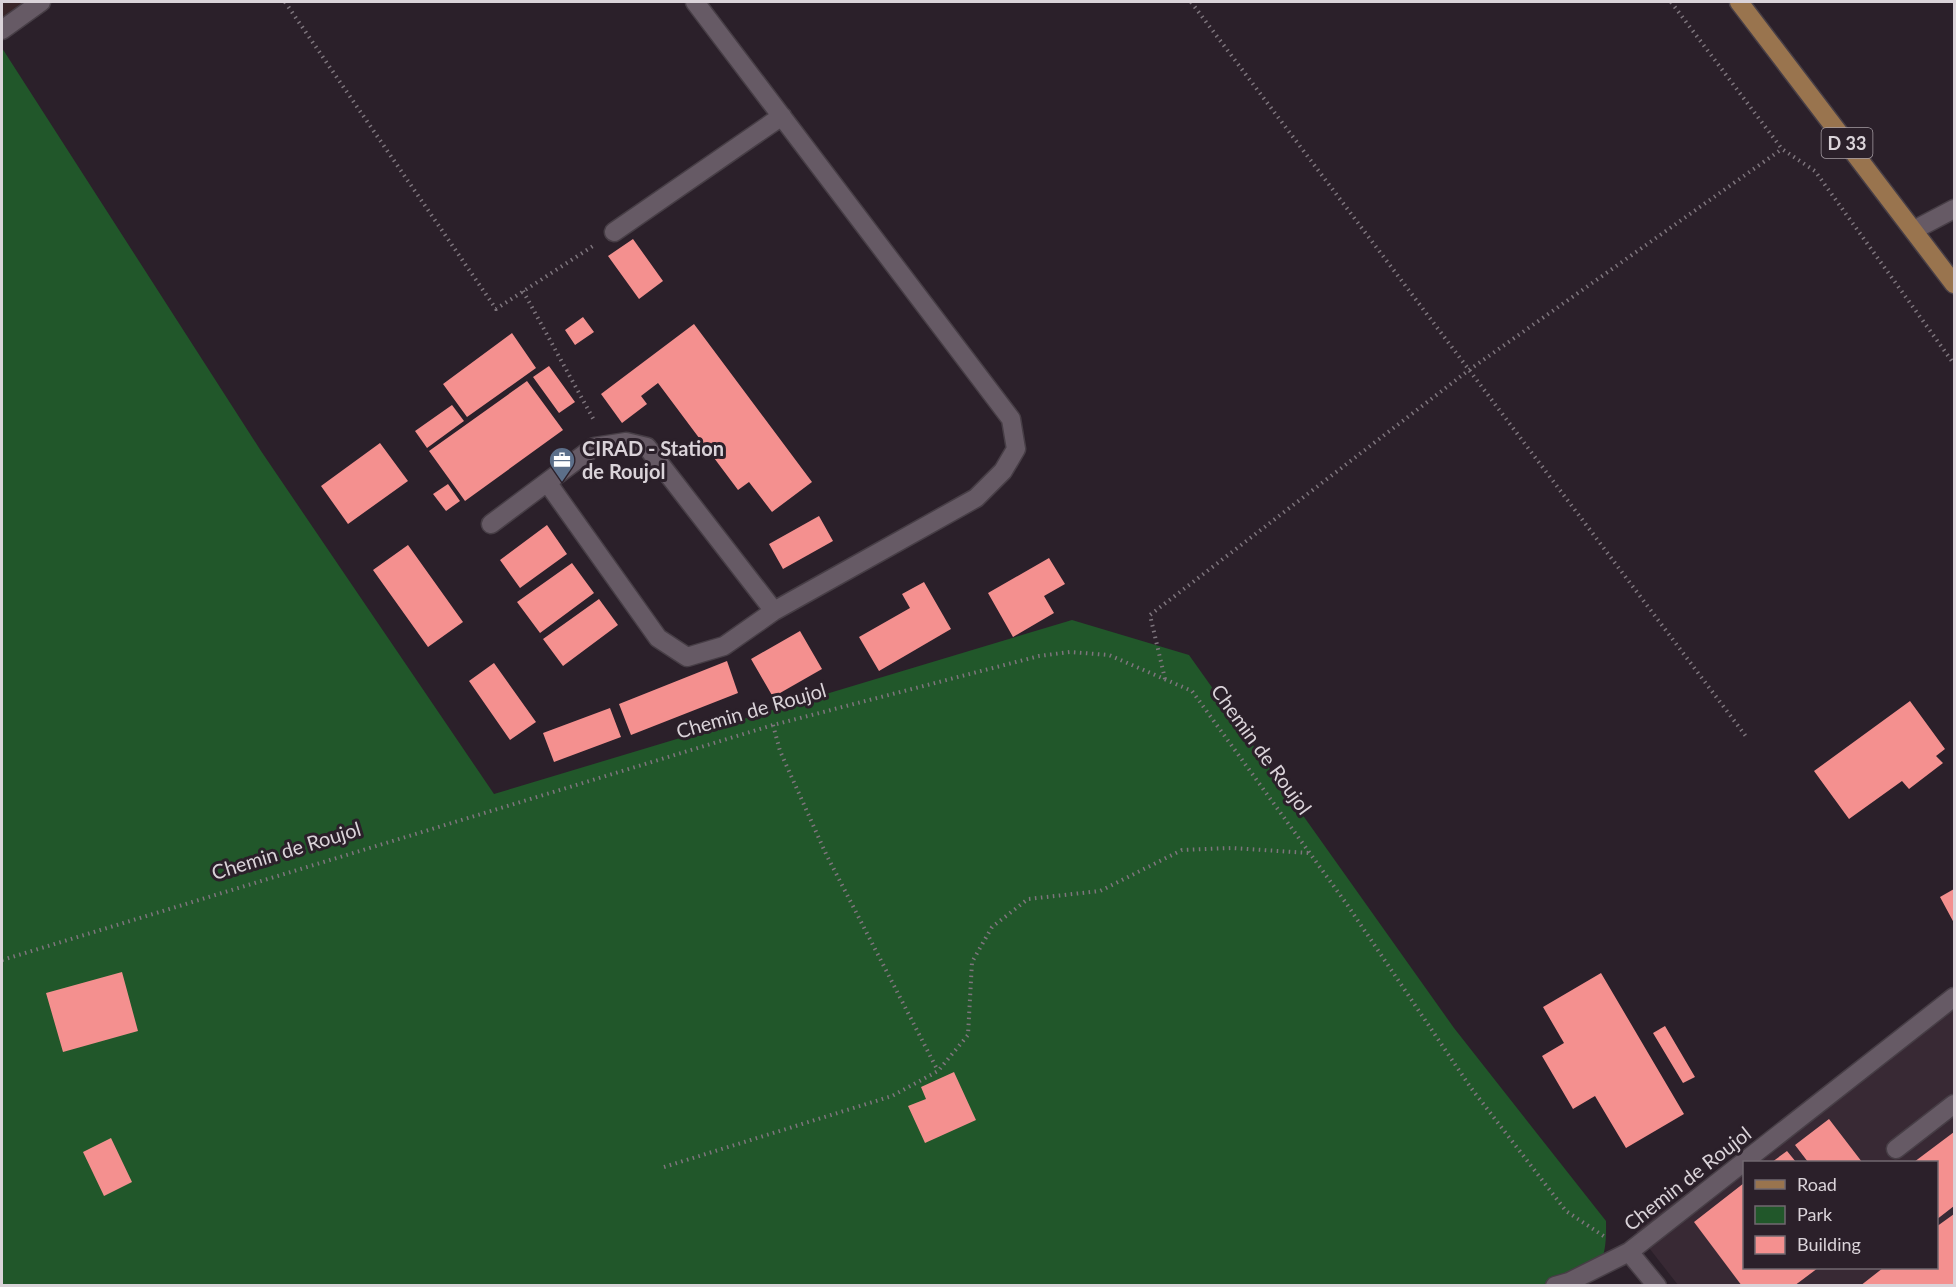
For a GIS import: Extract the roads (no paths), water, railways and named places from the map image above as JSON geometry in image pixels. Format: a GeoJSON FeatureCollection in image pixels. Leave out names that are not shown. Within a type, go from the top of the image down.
{"type":"FeatureCollection","features":[{"type":"Feature","properties":{"kind":"main road","name":"D 33"},"geometry":{"type":"LineString","coordinates":[[1739,2],[1954,284]]}},
{"type":"Feature","properties":{"kind":"street"},"geometry":{"type":"LineString","coordinates":[[2,30],[42,2]]}},
{"type":"Feature","properties":{"kind":"street"},"geometry":{"type":"LineString","coordinates":[[547,482],[658,638],[687,657],[724,646],[774,611],[976,498],[1004,471],[1016,449],[1011,419],[695,2]]}},
{"type":"Feature","properties":{"kind":"street"},"geometry":{"type":"LineString","coordinates":[[615,232],[782,116]]}},
{"type":"Feature","properties":{"kind":"street"},"geometry":{"type":"LineString","coordinates":[[1914,230],[1954,209]]}},
{"type":"Feature","properties":{"kind":"street"},"geometry":{"type":"LineString","coordinates":[[491,524],[594,447],[626,442],[647,447],[774,611]]}},
{"type":"Feature","properties":{"kind":"street","name":"Chemin de Roujol"},"geometry":{"type":"LineString","coordinates":[[1745,1161],[1954,997]]}},
{"type":"Feature","properties":{"kind":"street"},"geometry":{"type":"LineString","coordinates":[[1896,1149],[1954,1104]]}},
{"type":"Feature","properties":{"kind":"street","name":"Chemin de Roujol"},"geometry":{"type":"LineString","coordinates":[[1629,1252],[1743,1163]]}},
{"type":"Feature","properties":{"kind":"street"},"geometry":{"type":"LineString","coordinates":[[1555,1286],[1569,1282],[1629,1252],[1657,1286]]}},
{"type":"Feature","properties":{"kind":"place","name":"CIRAD - Station de Roujol"},"geometry":{"type":"Point","coordinates":[562,483]}}]}
